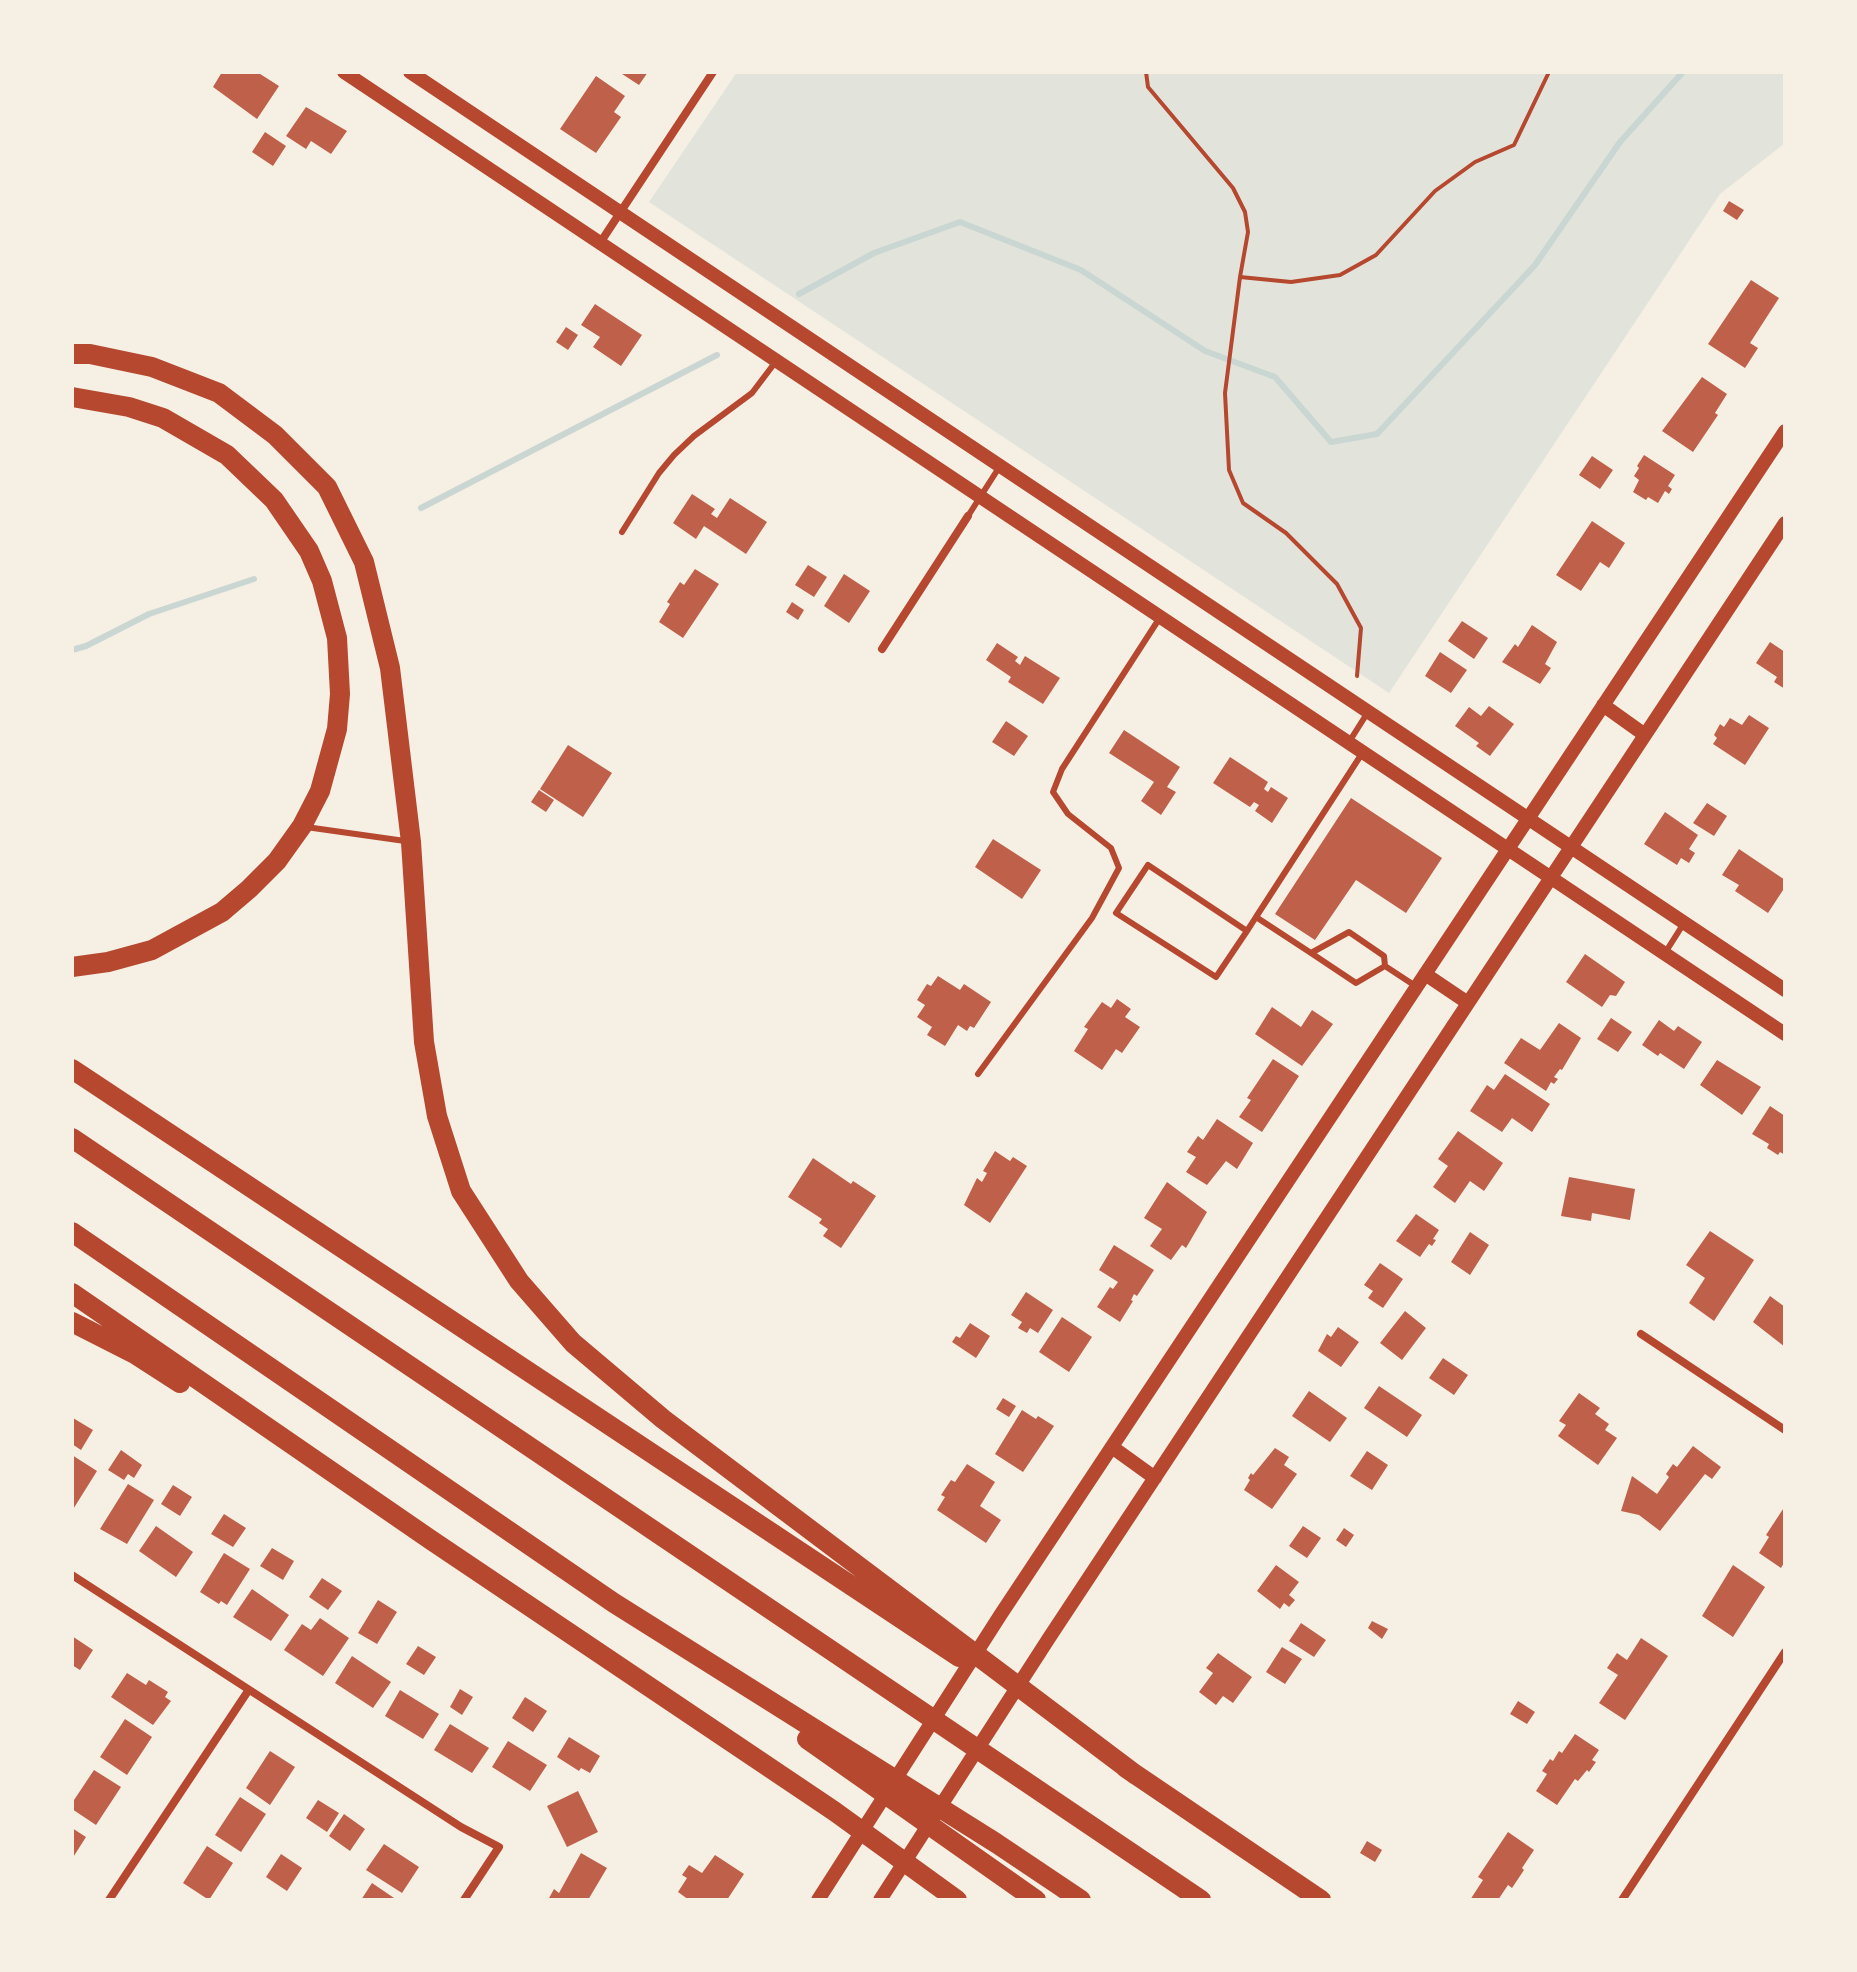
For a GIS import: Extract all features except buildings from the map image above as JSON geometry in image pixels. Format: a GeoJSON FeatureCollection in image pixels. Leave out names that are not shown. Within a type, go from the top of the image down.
{"type":"FeatureCollection","features":[{"type":"Feature","properties":{"kind":"highway"},"geometry":{"type":"LineString","coordinates":[[72,354],[90,354],[152,367],[219,393],[275,435],[327,487],[364,562],[390,668],[411,842],[424,1042],[437,1116],[461,1191],[519,1281],[573,1343],[663,1419],[1136,1775]]}},
{"type":"Feature","properties":{"kind":"highway"},"geometry":{"type":"LineString","coordinates":[[72,397],[129,407],[163,418],[227,455],[274,500],[309,551],[322,581],[337,638],[340,694],[337,729],[320,791],[302,826],[277,861],[249,889],[211,919],[152,950],[108,962],[72,967]]}},
{"type":"Feature","properties":{"kind":"highway"},"geometry":{"type":"LineString","coordinates":[[72,1069],[1321,1900]]}},
{"type":"Feature","properties":{"kind":"highway"},"geometry":{"type":"LineString","coordinates":[[72,1138],[1201,1900]]}},
{"type":"Feature","properties":{"kind":"highway"},"geometry":{"type":"LineString","coordinates":[[72,1232],[614,1603],[1036,1900]]}},
{"type":"Feature","properties":{"kind":"highway"},"geometry":{"type":"LineString","coordinates":[[72,1293],[431,1540],[834,1811],[957,1900]]}},
{"type":"Feature","properties":{"kind":"highway"},"geometry":{"type":"LineString","coordinates":[[72,1322],[135,1354],[431,1540]]}},
{"type":"Feature","properties":{"kind":"highway"},"geometry":{"type":"LineString","coordinates":[[614,1603],[983,1834],[1081,1900]]}},
{"type":"Feature","properties":{"kind":"street"},"geometry":{"type":"LineString","coordinates":[[344,72],[1785,1034]]}},
{"type":"Feature","properties":{"kind":"street"},"geometry":{"type":"LineString","coordinates":[[410,72],[1785,990]]}},
{"type":"Feature","properties":{"kind":"street"},"geometry":{"type":"LineString","coordinates":[[600,243],[713,72]]}},
{"type":"Feature","properties":{"kind":"street"},"geometry":{"type":"LineString","coordinates":[[818,1900],[1001,1614],[1785,431]]}},
{"type":"Feature","properties":{"kind":"street"},"geometry":{"type":"LineString","coordinates":[[882,649],[968,516]]}},
{"type":"Feature","properties":{"kind":"street"},"geometry":{"type":"LineString","coordinates":[[880,1900],[1049,1638],[1785,523]]}},
{"type":"Feature","properties":{"kind":"street"},"geometry":{"type":"LineString","coordinates":[[1603,705],[1645,735]]}},
{"type":"Feature","properties":{"kind":"street"},"geometry":{"type":"LineString","coordinates":[[1425,974],[1468,1003]]}},
{"type":"Feature","properties":{"kind":"street"},"geometry":{"type":"LineString","coordinates":[[1641,1334],[1785,1430]]}},
{"type":"Feature","properties":{"kind":"street"},"geometry":{"type":"LineString","coordinates":[[1112,1447],[1155,1478]]}},
{"type":"Feature","properties":{"kind":"street"},"geometry":{"type":"LineString","coordinates":[[72,1575],[461,1827],[499,1847],[464,1900]]}},
{"type":"Feature","properties":{"kind":"street"},"geometry":{"type":"LineString","coordinates":[[1622,1900],[1785,1652]]}},
{"type":"Feature","properties":{"kind":"street"},"geometry":{"type":"LineString","coordinates":[[109,1900],[248,1691]]}},
{"type":"Feature","properties":{"kind":"lane"},"geometry":{"type":"LineString","coordinates":[[622,532],[674,455],[694,436],[752,393],[777,360]]}},
{"type":"Feature","properties":{"kind":"lane"},"geometry":{"type":"LineString","coordinates":[[968,516],[1000,466]]}},
{"type":"Feature","properties":{"kind":"lane"},"geometry":{"type":"LineString","coordinates":[[978,1074],[1092,918],[1119,868],[1111,848],[1068,814],[1053,792],[1062,769],[1160,616]]}},
{"type":"Feature","properties":{"kind":"lane"},"geometry":{"type":"LineString","coordinates":[[1349,742],[1368,712]]}},
{"type":"Feature","properties":{"kind":"lane"},"geometry":{"type":"LineString","coordinates":[[1247,931],[1148,865],[1116,913],[1216,977],[1247,931],[1363,752]]}},
{"type":"Feature","properties":{"kind":"lane"},"geometry":{"type":"LineString","coordinates":[[302,826],[411,842]]}},
{"type":"Feature","properties":{"kind":"lane"},"geometry":{"type":"LineString","coordinates":[[1256,917],[1356,983],[1385,966]]}},
{"type":"Feature","properties":{"kind":"lane"},"geometry":{"type":"LineString","coordinates":[[1665,953],[1684,923]]}},
{"type":"Feature","properties":{"kind":"lane"},"geometry":{"type":"LineString","coordinates":[[1311,953],[1349,932],[1384,956],[1385,966]]}},
{"type":"Feature","properties":{"kind":"lane"},"geometry":{"type":"LineString","coordinates":[[1385,966],[1417,987]]}},
{"type":"Feature","properties":{"kind":"path"},"geometry":{"type":"LineString","coordinates":[[1146,72],[1148,87],[1233,188],[1245,212],[1248,232],[1225,393],[1229,470],[1243,503],[1286,533],[1337,584],[1361,628],[1357,676]]}},
{"type":"Feature","properties":{"kind":"path"},"geometry":{"type":"LineString","coordinates":[[1240,277],[1291,282],[1340,275],[1376,255],[1435,191],[1475,162],[1514,145],[1549,72]]}},
{"type":"Feature","properties":{"kind":"shaded area"},"geometry":{"type":"Polygon","coordinates":[[[737,72],[1785,72],[1785,143],[1720,194],[1389,693],[649,202],[737,72]]]}},
{"type":"Feature","properties":{"kind":"waterway"},"geometry":{"type":"LineString","coordinates":[[799,294],[874,253],[960,222],[1081,270],[1205,351],[1275,377],[1331,442],[1377,434],[1535,265],[1620,142],[1683,72]]}},
{"type":"Feature","properties":{"kind":"waterway"},"geometry":{"type":"LineString","coordinates":[[421,508],[717,355]]}},
{"type":"Feature","properties":{"kind":"waterway"},"geometry":{"type":"LineString","coordinates":[[72,650],[149,614],[254,579]]}}]}
